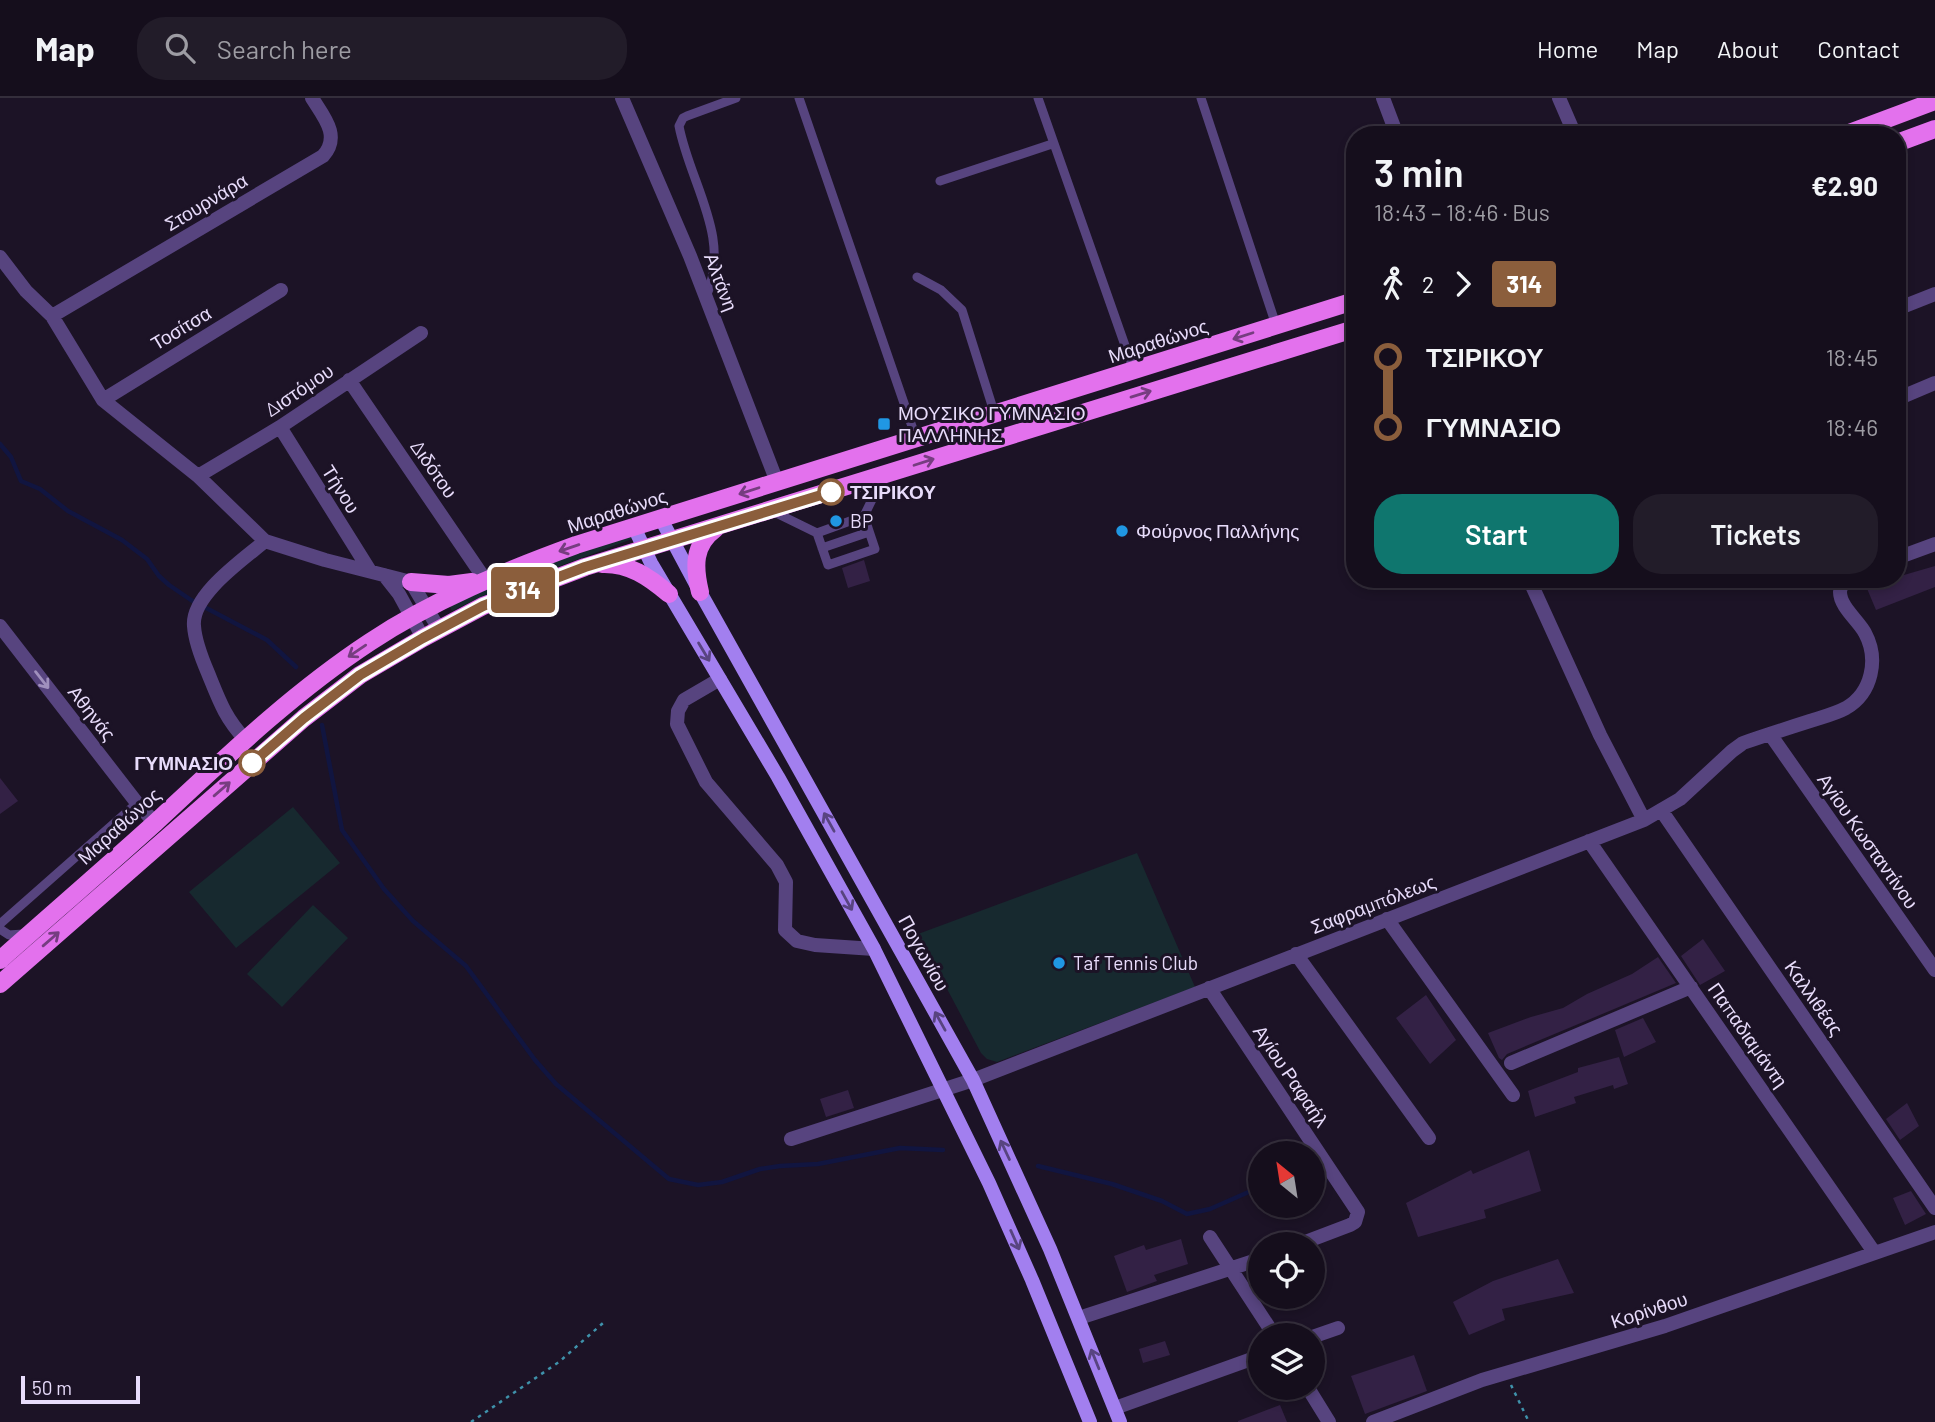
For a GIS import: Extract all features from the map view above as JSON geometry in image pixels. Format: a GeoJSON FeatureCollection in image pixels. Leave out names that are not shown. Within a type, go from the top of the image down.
{"type":"FeatureCollection","features":[{"type":"Feature","properties":{"kind":"main road"},"geometry":{"type":"LineString","coordinates":[[1868,126],[1935,101]]}},
{"type":"Feature","properties":{"kind":"main road"},"geometry":{"type":"LineString","coordinates":[[1906,140],[1935,129]]}},
{"type":"Feature","properties":{"kind":"main road","name":"Μαραθώνος"},"geometry":{"type":"LineString","coordinates":[[0,960],[245,739],[332,668],[420,613],[529,562],[1346,303]]}},
{"type":"Feature","properties":{"kind":"main road","name":"Μαραθώνος"},"geometry":{"type":"LineString","coordinates":[[0,984],[304,718],[360,675],[439,629],[497,600],[644,548],[1346,331]]}},
{"type":"Feature","properties":{"kind":"main road","name":"Πογωνίου"},"geometry":{"type":"LineString","coordinates":[[662,519],[699,592],[973,1080],[1018,1175],[1118,1415]]}},
{"type":"Feature","properties":{"kind":"main road"},"geometry":{"type":"LineString","coordinates":[[699,592],[695,575],[696,555],[702,542],[719,526]]}},
{"type":"Feature","properties":{"kind":"main road"},"geometry":{"type":"LineString","coordinates":[[634,527],[669,594],[874,949],[1012,1234],[1090,1422]]}},
{"type":"Feature","properties":{"kind":"main road"},"geometry":{"type":"LineString","coordinates":[[585,567],[606,564],[630,568],[669,594]]}},
{"type":"Feature","properties":{"kind":"main road"},"geometry":{"type":"LineString","coordinates":[[411,582],[449,585],[486,581]]}},
{"type":"Feature","properties":{"kind":"street","name":"Στουρνάρα"},"geometry":{"type":"LineString","coordinates":[[52,316],[323,156],[330,148],[332,137],[329,125],[312,98]]}},
{"type":"Feature","properties":{"kind":"street","name":"Αλτάνη"},"geometry":{"type":"LineString","coordinates":[[622,98],[706,297],[777,482]]}},
{"type":"Feature","properties":{"kind":"street"},"geometry":{"type":"LineString","coordinates":[[1383,98],[1394,126]]}},
{"type":"Feature","properties":{"kind":"street"},"geometry":{"type":"LineString","coordinates":[[1559,98],[1571,126]]}},
{"type":"Feature","properties":{"kind":"street"},"geometry":{"type":"LineString","coordinates":[[0,257],[26,291],[52,316],[103,400],[198,476],[265,541],[411,582],[420,613],[423,638]]}},
{"type":"Feature","properties":{"kind":"street","name":"Τοσίτσα"},"geometry":{"type":"LineString","coordinates":[[103,400],[281,290]]}},
{"type":"Feature","properties":{"kind":"street"},"geometry":{"type":"LineString","coordinates":[[1906,305],[1935,294]]}},
{"type":"Feature","properties":{"kind":"street","name":"Διστόμου"},"geometry":{"type":"LineString","coordinates":[[198,476],[280,427],[421,333]]}},
{"type":"Feature","properties":{"kind":"street","name":"Διδότου"},"geometry":{"type":"LineString","coordinates":[[349,380],[446,518],[486,581]]}},
{"type":"Feature","properties":{"kind":"street"},"geometry":{"type":"LineString","coordinates":[[1906,395],[1935,383]]}},
{"type":"Feature","properties":{"kind":"street","name":"Τήνου"},"geometry":{"type":"LineString","coordinates":[[280,427],[377,573],[420,613]]}},
{"type":"Feature","properties":{"kind":"street"},"geometry":{"type":"LineString","coordinates":[[245,739],[228,721],[204,664],[194,625],[195,613],[205,595],[265,541]]}},
{"type":"Feature","properties":{"kind":"street"},"geometry":{"type":"LineString","coordinates":[[1906,555],[1935,544]]}},
{"type":"Feature","properties":{"kind":"street"},"geometry":{"type":"LineString","coordinates":[[1533,588],[1600,735],[1644,820]]}},
{"type":"Feature","properties":{"kind":"street","name":"Σαφραμπόλεως"},"geometry":{"type":"LineString","coordinates":[[943,1090],[1644,820],[1680,799],[1743,743],[1846,708],[1859,698],[1869,683],[1873,665],[1865,632],[1842,600],[1842,588]]}},
{"type":"Feature","properties":{"kind":"street"},"geometry":{"type":"LineString","coordinates":[[420,613],[439,629]]}},
{"type":"Feature","properties":{"kind":"street","name":"Αθηνάς"},"geometry":{"type":"LineString","coordinates":[[0,626],[137,803],[155,822]]}},
{"type":"Feature","properties":{"kind":"street"},"geometry":{"type":"LineString","coordinates":[[720,679],[684,700],[678,711],[677,724],[706,782],[776,865],[786,882],[785,930],[797,941],[815,945],[874,949]]}},
{"type":"Feature","properties":{"kind":"street","name":"Αγίου Κωσταντίνου"},"geometry":{"type":"LineString","coordinates":[[1770,734],[1935,970]]}},
{"type":"Feature","properties":{"kind":"street","name":"Καλλιθέας"},"geometry":{"type":"LineString","coordinates":[[1661,810],[1935,1208]]}},
{"type":"Feature","properties":{"kind":"street","name":"Παπαδιαμάντη"},"geometry":{"type":"LineString","coordinates":[[1590,841],[1874,1252]]}},
{"type":"Feature","properties":{"kind":"street"},"geometry":{"type":"LineString","coordinates":[[1387,919],[1513,1095]]}},
{"type":"Feature","properties":{"kind":"street"},"geometry":{"type":"LineString","coordinates":[[1296,954],[1429,1138]]}},
{"type":"Feature","properties":{"kind":"street"},"geometry":{"type":"LineString","coordinates":[[1511,1063],[1691,987]]}},
{"type":"Feature","properties":{"kind":"street","name":"Αγίου Ραφαήλ"},"geometry":{"type":"LineString","coordinates":[[1209,988],[1358,1213],[1355,1222],[1325,1234]]}},
{"type":"Feature","properties":{"kind":"street"},"geometry":{"type":"LineString","coordinates":[[791,1139],[943,1090]]}},
{"type":"Feature","properties":{"kind":"street","name":"Κορίνθου"},"geometry":{"type":"LineString","coordinates":[[1373,1422],[1466,1385],[1665,1326],[1935,1231]]}},
{"type":"Feature","properties":{"kind":"street"},"geometry":{"type":"LineString","coordinates":[[1210,1237],[1267,1323]]}},
{"type":"Feature","properties":{"kind":"street"},"geometry":{"type":"LineString","coordinates":[[1079,1318],[1248,1264]]}},
{"type":"Feature","properties":{"kind":"street"},"geometry":{"type":"LineString","coordinates":[[1325,1332],[1338,1328]]}},
{"type":"Feature","properties":{"kind":"street"},"geometry":{"type":"LineString","coordinates":[[1118,1415],[1248,1361]]}},
{"type":"Feature","properties":{"kind":"street"},"geometry":{"type":"LineString","coordinates":[[1315,1400],[1329,1422]]}},
{"type":"Feature","properties":{"kind":"lane"},"geometry":{"type":"LineString","coordinates":[[706,297],[713,282],[715,235],[679,126],[687,116],[736,98]]}},
{"type":"Feature","properties":{"kind":"lane"},"geometry":{"type":"LineString","coordinates":[[799,98],[916,438]]}},
{"type":"Feature","properties":{"kind":"lane"},"geometry":{"type":"LineString","coordinates":[[1038,98],[1134,371]]}},
{"type":"Feature","properties":{"kind":"lane"},"geometry":{"type":"LineString","coordinates":[[1201,98],[1276,325]]}},
{"type":"Feature","properties":{"kind":"lane"},"geometry":{"type":"LineString","coordinates":[[940,181],[1052,144]]}},
{"type":"Feature","properties":{"kind":"lane"},"geometry":{"type":"LineString","coordinates":[[917,277],[941,290],[962,310],[995,415]]}},
{"type":"Feature","properties":{"kind":"lane"},"geometry":{"type":"LineString","coordinates":[[771,510],[817,533],[828,565],[875,549],[864,516],[884,475]]}},
{"type":"Feature","properties":{"kind":"lane"},"geometry":{"type":"LineString","coordinates":[[817,533],[864,516]]}},
{"type":"Feature","properties":{"kind":"lane"},"geometry":{"type":"LineString","coordinates":[[822,548],[869,532]]}},
{"type":"Feature","properties":{"kind":"lane"},"geometry":{"type":"LineString","coordinates":[[35,929],[20,936],[9,935],[0,927],[137,803]]}},
{"type":"Feature","properties":{"kind":"path"},"geometry":{"type":"LineString","coordinates":[[471,1422],[559,1362],[603,1322]]}},
{"type":"Feature","properties":{"kind":"path"},"geometry":{"type":"LineString","coordinates":[[1505,1373],[1530,1422]]}},
{"type":"Feature","properties":{"kind":"shaded area"},"geometry":{"type":"Polygon","coordinates":[[[632,536],[632,539],[493,591],[452,611],[449,605],[548,561],[632,536]]]}},
{"type":"Feature","properties":{"kind":"shaded area"},"geometry":{"type":"Polygon","coordinates":[[[293,807],[340,863],[236,948],[189,892],[293,807]]]}},
{"type":"Feature","properties":{"kind":"shaded area","name":"Taf Tennis Club"},"geometry":{"type":"Polygon","coordinates":[[[1137,853],[1195,987],[997,1062],[987,1059],[981,1053],[918,934],[1137,853]]]}},
{"type":"Feature","properties":{"kind":"shaded area"},"geometry":{"type":"Polygon","coordinates":[[[313,905],[348,938],[282,1007],[247,974],[313,905]]]}},
{"type":"Feature","properties":{"kind":"building"},"geometry":{"type":"Polygon","coordinates":[[[864,560],[870,581],[848,588],[842,568],[864,560]]]}},
{"type":"Feature","properties":{"kind":"building"},"geometry":{"type":"Polygon","coordinates":[[[1935,566],[1935,587],[1876,610],[1867,588],[1906,588],[1906,574],[1935,566]]]}},
{"type":"Feature","properties":{"kind":"building"},"geometry":{"type":"Polygon","coordinates":[[[0,778],[18,801],[0,814],[0,778]]]}},
{"type":"Feature","properties":{"kind":"building"},"geometry":{"type":"Polygon","coordinates":[[[1703,939],[1725,971],[1700,985],[1681,956],[1703,939]]]}},
{"type":"Feature","properties":{"kind":"building"},"geometry":{"type":"Polygon","coordinates":[[[1658,957],[1676,983],[1507,1054],[1502,1060],[1499,1058],[1488,1033],[1563,1008],[1632,974],[1658,957]]]}},
{"type":"Feature","properties":{"kind":"building"},"geometry":{"type":"Polygon","coordinates":[[[1426,995],[1456,1040],[1430,1064],[1396,1018],[1426,995]]]}},
{"type":"Feature","properties":{"kind":"building"},"geometry":{"type":"Polygon","coordinates":[[[1643,1018],[1656,1042],[1624,1057],[1615,1030],[1643,1018]]]}},
{"type":"Feature","properties":{"kind":"building"},"geometry":{"type":"Polygon","coordinates":[[[1619,1057],[1628,1084],[1614,1089],[1613,1085],[1574,1097],[1576,1103],[1535,1117],[1528,1091],[1578,1072],[1578,1068],[1619,1057]]]}},
{"type":"Feature","properties":{"kind":"building"},"geometry":{"type":"Polygon","coordinates":[[[848,1090],[854,1108],[826,1117],[820,1099],[848,1090]]]}},
{"type":"Feature","properties":{"kind":"building"},"geometry":{"type":"Polygon","coordinates":[[[1907,1103],[1919,1126],[1900,1140],[1886,1119],[1907,1103]]]}},
{"type":"Feature","properties":{"kind":"building"},"geometry":{"type":"Polygon","coordinates":[[[1529,1150],[1541,1191],[1484,1210],[1486,1218],[1418,1237],[1406,1203],[1471,1170],[1473,1174],[1529,1150]]]}},
{"type":"Feature","properties":{"kind":"building"},"geometry":{"type":"Polygon","coordinates":[[[1911,1191],[1926,1214],[1905,1225],[1893,1198],[1911,1191]]]}},
{"type":"Feature","properties":{"kind":"building"},"geometry":{"type":"Polygon","coordinates":[[[1181,1239],[1188,1264],[1154,1275],[1157,1281],[1127,1292],[1114,1256],[1144,1245],[1146,1250],[1181,1239]]]}},
{"type":"Feature","properties":{"kind":"building"},"geometry":{"type":"Polygon","coordinates":[[[1558,1259],[1574,1293],[1502,1309],[1505,1320],[1469,1335],[1453,1302],[1493,1281],[1558,1259]]]}},
{"type":"Feature","properties":{"kind":"building"},"geometry":{"type":"Polygon","coordinates":[[[1165,1341],[1170,1355],[1143,1363],[1139,1349],[1165,1341]]]}},
{"type":"Feature","properties":{"kind":"building"},"geometry":{"type":"Polygon","coordinates":[[[1414,1355],[1427,1391],[1365,1414],[1351,1376],[1414,1355]]]}},
{"type":"Feature","properties":{"kind":"building"},"geometry":{"type":"Polygon","coordinates":[[[1280,1405],[1287,1422],[1238,1422],[1238,1421],[1280,1405]]]}},
{"type":"Feature","properties":{"kind":"waterway"},"geometry":{"type":"LineString","coordinates":[[0,444],[11,457],[21,481],[40,489],[68,511],[122,540],[147,559],[169,585],[191,600],[267,640],[296,667]]}},
{"type":"Feature","properties":{"kind":"waterway"},"geometry":{"type":"LineString","coordinates":[[322,725],[342,830],[384,889],[413,921],[466,966],[535,1060],[556,1084],[669,1179],[698,1185],[722,1182],[760,1169],[818,1164],[900,1148],[943,1150]]}},
{"type":"Feature","properties":{"kind":"waterway"},"geometry":{"type":"LineString","coordinates":[[1038,1166],[1112,1184],[1162,1201],[1187,1214],[1210,1209],[1248,1192]]}},
{"type":"Feature","properties":{"kind":"bus line","name":"314"},"geometry":{"type":"LineString","coordinates":[[252,763],[360,675],[483,606],[585,567],[831,492]]}},
{"type":"Feature","properties":{"kind":"place","name":"ΜΟΥΣΙΚΟ ΓΥΜΝΑΣΙΟ ΠΑΛΛΗΝΗΣ"},"geometry":{"type":"Point","coordinates":[884,424]}},
{"type":"Feature","properties":{"kind":"place","name":"ΤΣΙΡΙΚΟΥ"},"geometry":{"type":"Point","coordinates":[831,492]}},
{"type":"Feature","properties":{"kind":"place","name":"BP"},"geometry":{"type":"Point","coordinates":[836,521]}},
{"type":"Feature","properties":{"kind":"place","name":"Φούρνος Παλλήνης"},"geometry":{"type":"Point","coordinates":[1122,531]}},
{"type":"Feature","properties":{"kind":"place","name":"ΓΥΜΝΑΣΙΟ"},"geometry":{"type":"Point","coordinates":[252,763]}},
{"type":"Feature","properties":{"kind":"place","name":"Taf Tennis Club"},"geometry":{"type":"Point","coordinates":[1059,963]}}]}
